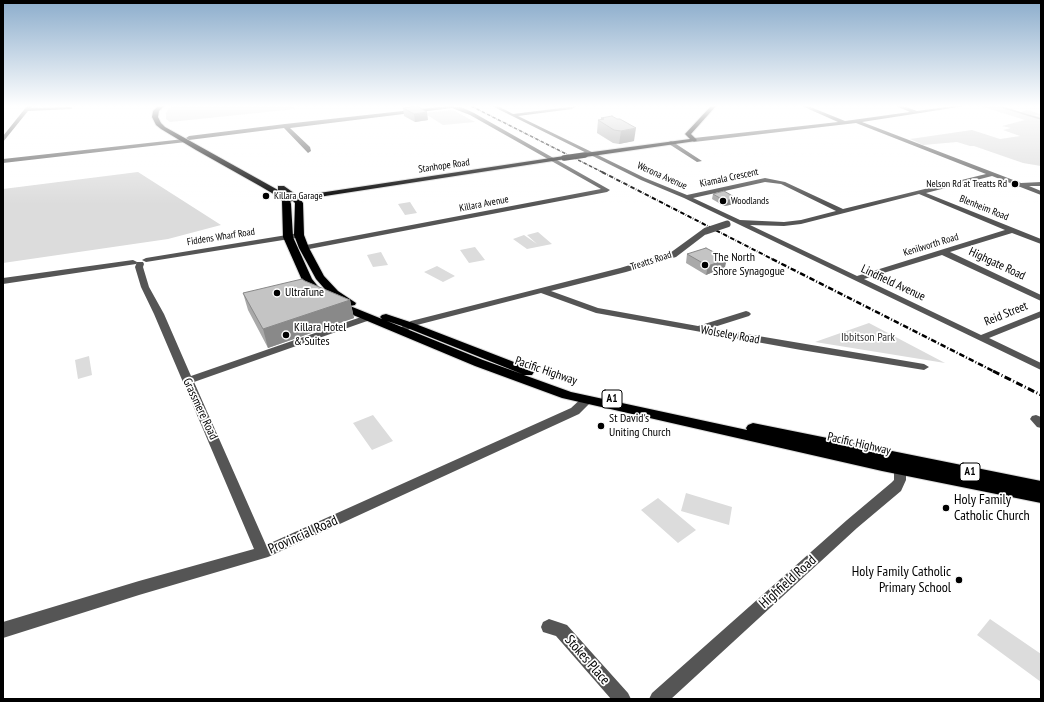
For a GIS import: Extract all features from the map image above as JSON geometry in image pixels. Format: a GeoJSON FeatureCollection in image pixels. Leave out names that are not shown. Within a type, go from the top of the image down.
{"type":"FeatureCollection","features":[{"type":"Feature","properties":{"kind":"highway"},"geometry":{"type":"LineString","coordinates":[[186,139],[254,174],[296,198]]}},
{"type":"Feature","properties":{"kind":"highway"},"geometry":{"type":"LineString","coordinates":[[186,139],[280,194],[286,200]]}},
{"type":"Feature","properties":{"kind":"highway","name":"Pacific Highway"},"geometry":{"type":"LineString","coordinates":[[296,198],[299,203],[299,235],[304,248],[320,277],[334,293],[347,301],[486,366],[568,395],[587,400],[900,463],[1041,487]]}},
{"type":"Feature","properties":{"kind":"highway","name":"Pacific Highway"},"geometry":{"type":"LineString","coordinates":[[286,200],[288,237],[307,280],[323,298],[367,318],[405,328],[579,390],[900,463],[1041,497]]}},
{"type":"Feature","properties":{"kind":"main road","name":"Stanhope Road"},"geometry":{"type":"LineString","coordinates":[[286,200],[694,140]]}},
{"type":"Feature","properties":{"kind":"street"},"geometry":{"type":"LineString","coordinates":[[3,161],[186,139]]}},
{"type":"Feature","properties":{"kind":"street"},"geometry":{"type":"LineString","coordinates":[[298,139],[308,148],[308,151]]}},
{"type":"Feature","properties":{"kind":"street"},"geometry":{"type":"LineString","coordinates":[[517,139],[554,160]]}},
{"type":"Feature","properties":{"kind":"street","name":"Werona Avenue"},"geometry":{"type":"LineString","coordinates":[[562,139],[686,197],[730,223]]}},
{"type":"Feature","properties":{"kind":"street","name":"Stanhope Road"},"geometry":{"type":"LineString","coordinates":[[694,140],[704,139]]}},
{"type":"Feature","properties":{"kind":"street"},"geometry":{"type":"LineString","coordinates":[[902,139],[1041,193]]}},
{"type":"Feature","properties":{"kind":"street"},"geometry":{"type":"LineString","coordinates":[[671,143],[696,157],[700,161]]}},
{"type":"Feature","properties":{"kind":"street","name":"Killara Avenue"},"geometry":{"type":"LineString","coordinates":[[304,248],[607,190],[554,160]]}},
{"type":"Feature","properties":{"kind":"street","name":"Treatts Road"},"geometry":{"type":"LineString","coordinates":[[405,328],[540,290],[624,270],[674,255],[706,231],[730,223],[784,224],[801,222],[992,174]]}},
{"type":"Feature","properties":{"kind":"street","name":"Kiamala Crescent"},"geometry":{"type":"LineString","coordinates":[[686,197],[765,180],[783,183],[843,212]]}},
{"type":"Feature","properties":{"kind":"street"},"geometry":{"type":"LineString","coordinates":[[1019,184],[1041,184]]}},
{"type":"Feature","properties":{"kind":"street","name":"Blenheim Road"},"geometry":{"type":"LineString","coordinates":[[919,192],[1041,242]]}},
{"type":"Feature","properties":{"kind":"street","name":"Lindfield Avenue"},"geometry":{"type":"LineString","coordinates":[[730,223],[856,279],[1041,366]]}},
{"type":"Feature","properties":{"kind":"street","name":"Kenilworth Road"},"geometry":{"type":"LineString","coordinates":[[856,279],[1013,230]]}},
{"type":"Feature","properties":{"kind":"street","name":"Fiddens Wharf Road"},"geometry":{"type":"LineString","coordinates":[[3,281],[140,262],[299,235]]}},
{"type":"Feature","properties":{"kind":"street","name":"Highgate Road"},"geometry":{"type":"LineString","coordinates":[[943,252],[1041,298]]}},
{"type":"Feature","properties":{"kind":"street","name":"Grassmere Road"},"geometry":{"type":"LineString","coordinates":[[140,262],[139,267],[145,287],[159,314],[263,553]]}},
{"type":"Feature","properties":{"kind":"street","name":"Wolseley Road"},"geometry":{"type":"LineString","coordinates":[[540,290],[596,310],[698,329],[924,367]]}},
{"type":"Feature","properties":{"kind":"street"},"geometry":{"type":"LineString","coordinates":[[698,329],[746,314]]}},
{"type":"Feature","properties":{"kind":"street","name":"Reid Street"},"geometry":{"type":"LineString","coordinates":[[981,338],[1041,314]]}},
{"type":"Feature","properties":{"kind":"street"},"geometry":{"type":"LineString","coordinates":[[187,381],[367,318]]}},
{"type":"Feature","properties":{"kind":"street","name":"Provincial Road"},"geometry":{"type":"LineString","coordinates":[[3,630],[139,588],[263,553],[575,411],[587,400]]}},
{"type":"Feature","properties":{"kind":"street","name":"Highfield Road"},"geometry":{"type":"LineString","coordinates":[[658,699],[852,524],[896,487],[900,480],[900,463]]}},
{"type":"Feature","properties":{"kind":"street","name":"Stokes Place"},"geometry":{"type":"LineString","coordinates":[[548,627],[561,630],[622,699]]}},
{"type":"Feature","properties":{"kind":"green space"},"geometry":{"type":"Polygon","coordinates":[[[910,139],[999,139],[1041,139],[1041,166],[1023,163],[974,146],[957,142],[923,145],[910,139]]]}},
{"type":"Feature","properties":{"kind":"green space"},"geometry":{"type":"Polygon","coordinates":[[[138,172],[221,225],[168,239],[3,263],[3,189],[138,172]]]}},
{"type":"Feature","properties":{"kind":"green space"},"geometry":{"type":"Polygon","coordinates":[[[410,202],[417,213],[405,215],[398,204],[410,202]]]}},
{"type":"Feature","properties":{"kind":"green space"},"geometry":{"type":"Polygon","coordinates":[[[538,232],[552,244],[527,249],[513,239],[524,235],[537,244],[527,235],[538,232]]]}},
{"type":"Feature","properties":{"kind":"green space"},"geometry":{"type":"Polygon","coordinates":[[[475,247],[485,260],[469,263],[460,250],[475,247]]]}},
{"type":"Feature","properties":{"kind":"green space"},"geometry":{"type":"Polygon","coordinates":[[[381,252],[388,265],[373,267],[367,255],[381,252]]]}},
{"type":"Feature","properties":{"kind":"green space"},"geometry":{"type":"Polygon","coordinates":[[[437,266],[455,276],[443,282],[424,272],[437,266]]]}},
{"type":"Feature","properties":{"kind":"green space","name":"Ibbitson Park"},"geometry":{"type":"Polygon","coordinates":[[[869,323],[945,363],[815,342],[869,323]]]}},
{"type":"Feature","properties":{"kind":"green space"},"geometry":{"type":"Polygon","coordinates":[[[89,356],[92,375],[78,379],[75,360],[89,356]]]}},
{"type":"Feature","properties":{"kind":"green space"},"geometry":{"type":"Polygon","coordinates":[[[373,415],[393,441],[372,450],[353,423],[373,415]]]}},
{"type":"Feature","properties":{"kind":"green space"},"geometry":{"type":"Polygon","coordinates":[[[686,493],[732,507],[729,525],[681,511],[686,493]]]}},
{"type":"Feature","properties":{"kind":"green space"},"geometry":{"type":"Polygon","coordinates":[[[658,498],[696,530],[678,543],[641,510],[658,498]]]}},
{"type":"Feature","properties":{"kind":"green space"},"geometry":{"type":"Polygon","coordinates":[[[990,619],[1041,654],[1041,682],[977,635],[990,619]]]}},
{"type":"Feature","properties":{"kind":"building"},"geometry":{"type":"Polygon","coordinates":[[[724,191],[736,198],[725,201],[713,194],[724,191]]]}},
{"type":"Feature","properties":{"kind":"building"},"geometry":{"type":"Polygon","coordinates":[[[706,248],[727,259],[708,266],[687,254],[706,248]]]}},
{"type":"Feature","properties":{"kind":"building"},"geometry":{"type":"Polygon","coordinates":[[[302,279],[350,300],[263,329],[243,293],[302,279]]]}},
{"type":"Feature","properties":{"kind":"railway"},"geometry":{"type":"LineString","coordinates":[[536,139],[604,173]]}},
{"type":"Feature","properties":{"kind":"railway"},"geometry":{"type":"LineString","coordinates":[[602,172],[774,260]]}},
{"type":"Feature","properties":{"kind":"railway"},"geometry":{"type":"LineString","coordinates":[[772,259],[995,372]]}},
{"type":"Feature","properties":{"kind":"railway"},"geometry":{"type":"LineString","coordinates":[[995,372],[1041,395]]}},
{"type":"Feature","properties":{"kind":"place","name":"Nelson Rd at Treatts Rd"},"geometry":{"type":"Point","coordinates":[1015,184]}},
{"type":"Feature","properties":{"kind":"place","name":"Killara Garage"},"geometry":{"type":"Point","coordinates":[266,196]}},
{"type":"Feature","properties":{"kind":"place","name":"Woodlands"},"geometry":{"type":"Point","coordinates":[723,201]}},
{"type":"Feature","properties":{"kind":"place","name":"The North Shore Synagogue"},"geometry":{"type":"Point","coordinates":[705,265]}},
{"type":"Feature","properties":{"kind":"place","name":"UltraTune"},"geometry":{"type":"Point","coordinates":[277,293]}},
{"type":"Feature","properties":{"kind":"place","name":"Killara Hotel & Suites"},"geometry":{"type":"Point","coordinates":[286,335]}},
{"type":"Feature","properties":{"kind":"place","name":"St David's Uniting Church"},"geometry":{"type":"Point","coordinates":[601,426]}},
{"type":"Feature","properties":{"kind":"place","name":"Holy Family Catholic Church"},"geometry":{"type":"Point","coordinates":[946,508]}},
{"type":"Feature","properties":{"kind":"place","name":"Holy Family Catholic Primary School"},"geometry":{"type":"Point","coordinates":[959,580]}}]}
